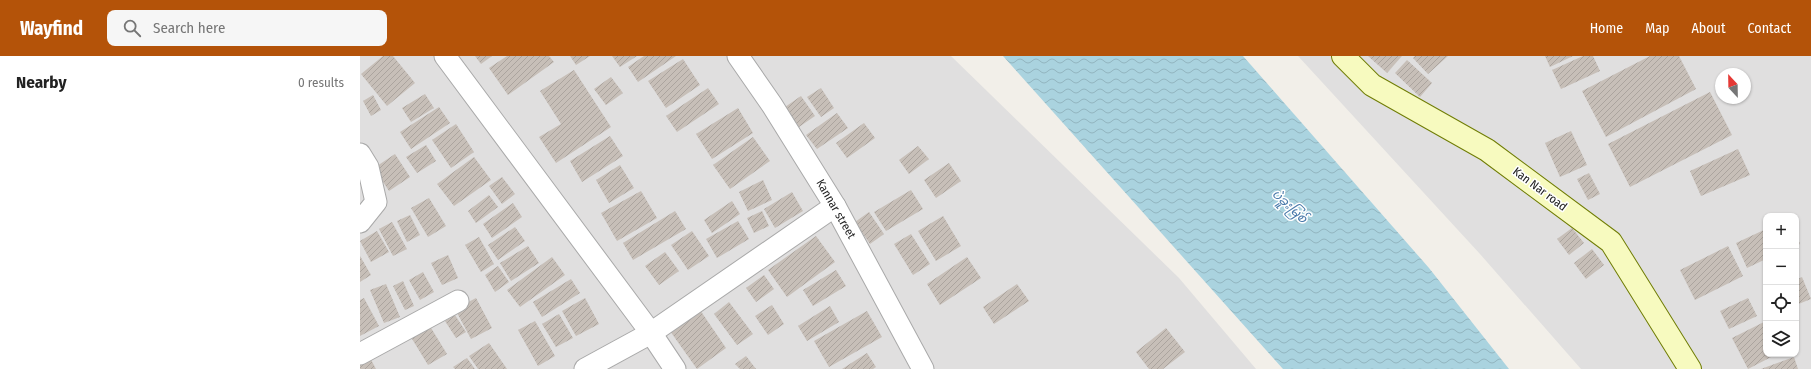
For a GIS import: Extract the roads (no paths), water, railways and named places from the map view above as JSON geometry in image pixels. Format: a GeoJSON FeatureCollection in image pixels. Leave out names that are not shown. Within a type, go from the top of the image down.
{"type":"FeatureCollection","features":[{"type":"Feature","properties":{"kind":"street"},"geometry":{"type":"LineString","coordinates":[[444,56],[651,333],[675,369]]}},
{"type":"Feature","properties":{"kind":"street","name":"Kannar street"},"geometry":{"type":"LineString","coordinates":[[738,56],[772,105],[835,206],[923,369]]}},
{"type":"Feature","properties":{"kind":"street","name":"Kan Nar road"},"geometry":{"type":"LineString","coordinates":[[1343,56],[1372,85],[1487,150],[1611,242],[1690,369]]}},
{"type":"Feature","properties":{"kind":"street"},"geometry":{"type":"LineString","coordinates":[[360,154],[368,167],[376,202],[360,222]]}},
{"type":"Feature","properties":{"kind":"street"},"geometry":{"type":"LineString","coordinates":[[585,369],[651,333],[835,206]]}},
{"type":"Feature","properties":{"kind":"street"},"geometry":{"type":"LineString","coordinates":[[360,354],[458,301]]}},
{"type":"Feature","properties":{"kind":"water","name":"ပဲခူးမြစ်"},"geometry":{"type":"Polygon","coordinates":[[[1003,56],[1243,56],[1429,268],[1509,369],[1283,369],[1003,56]]]}}]}
